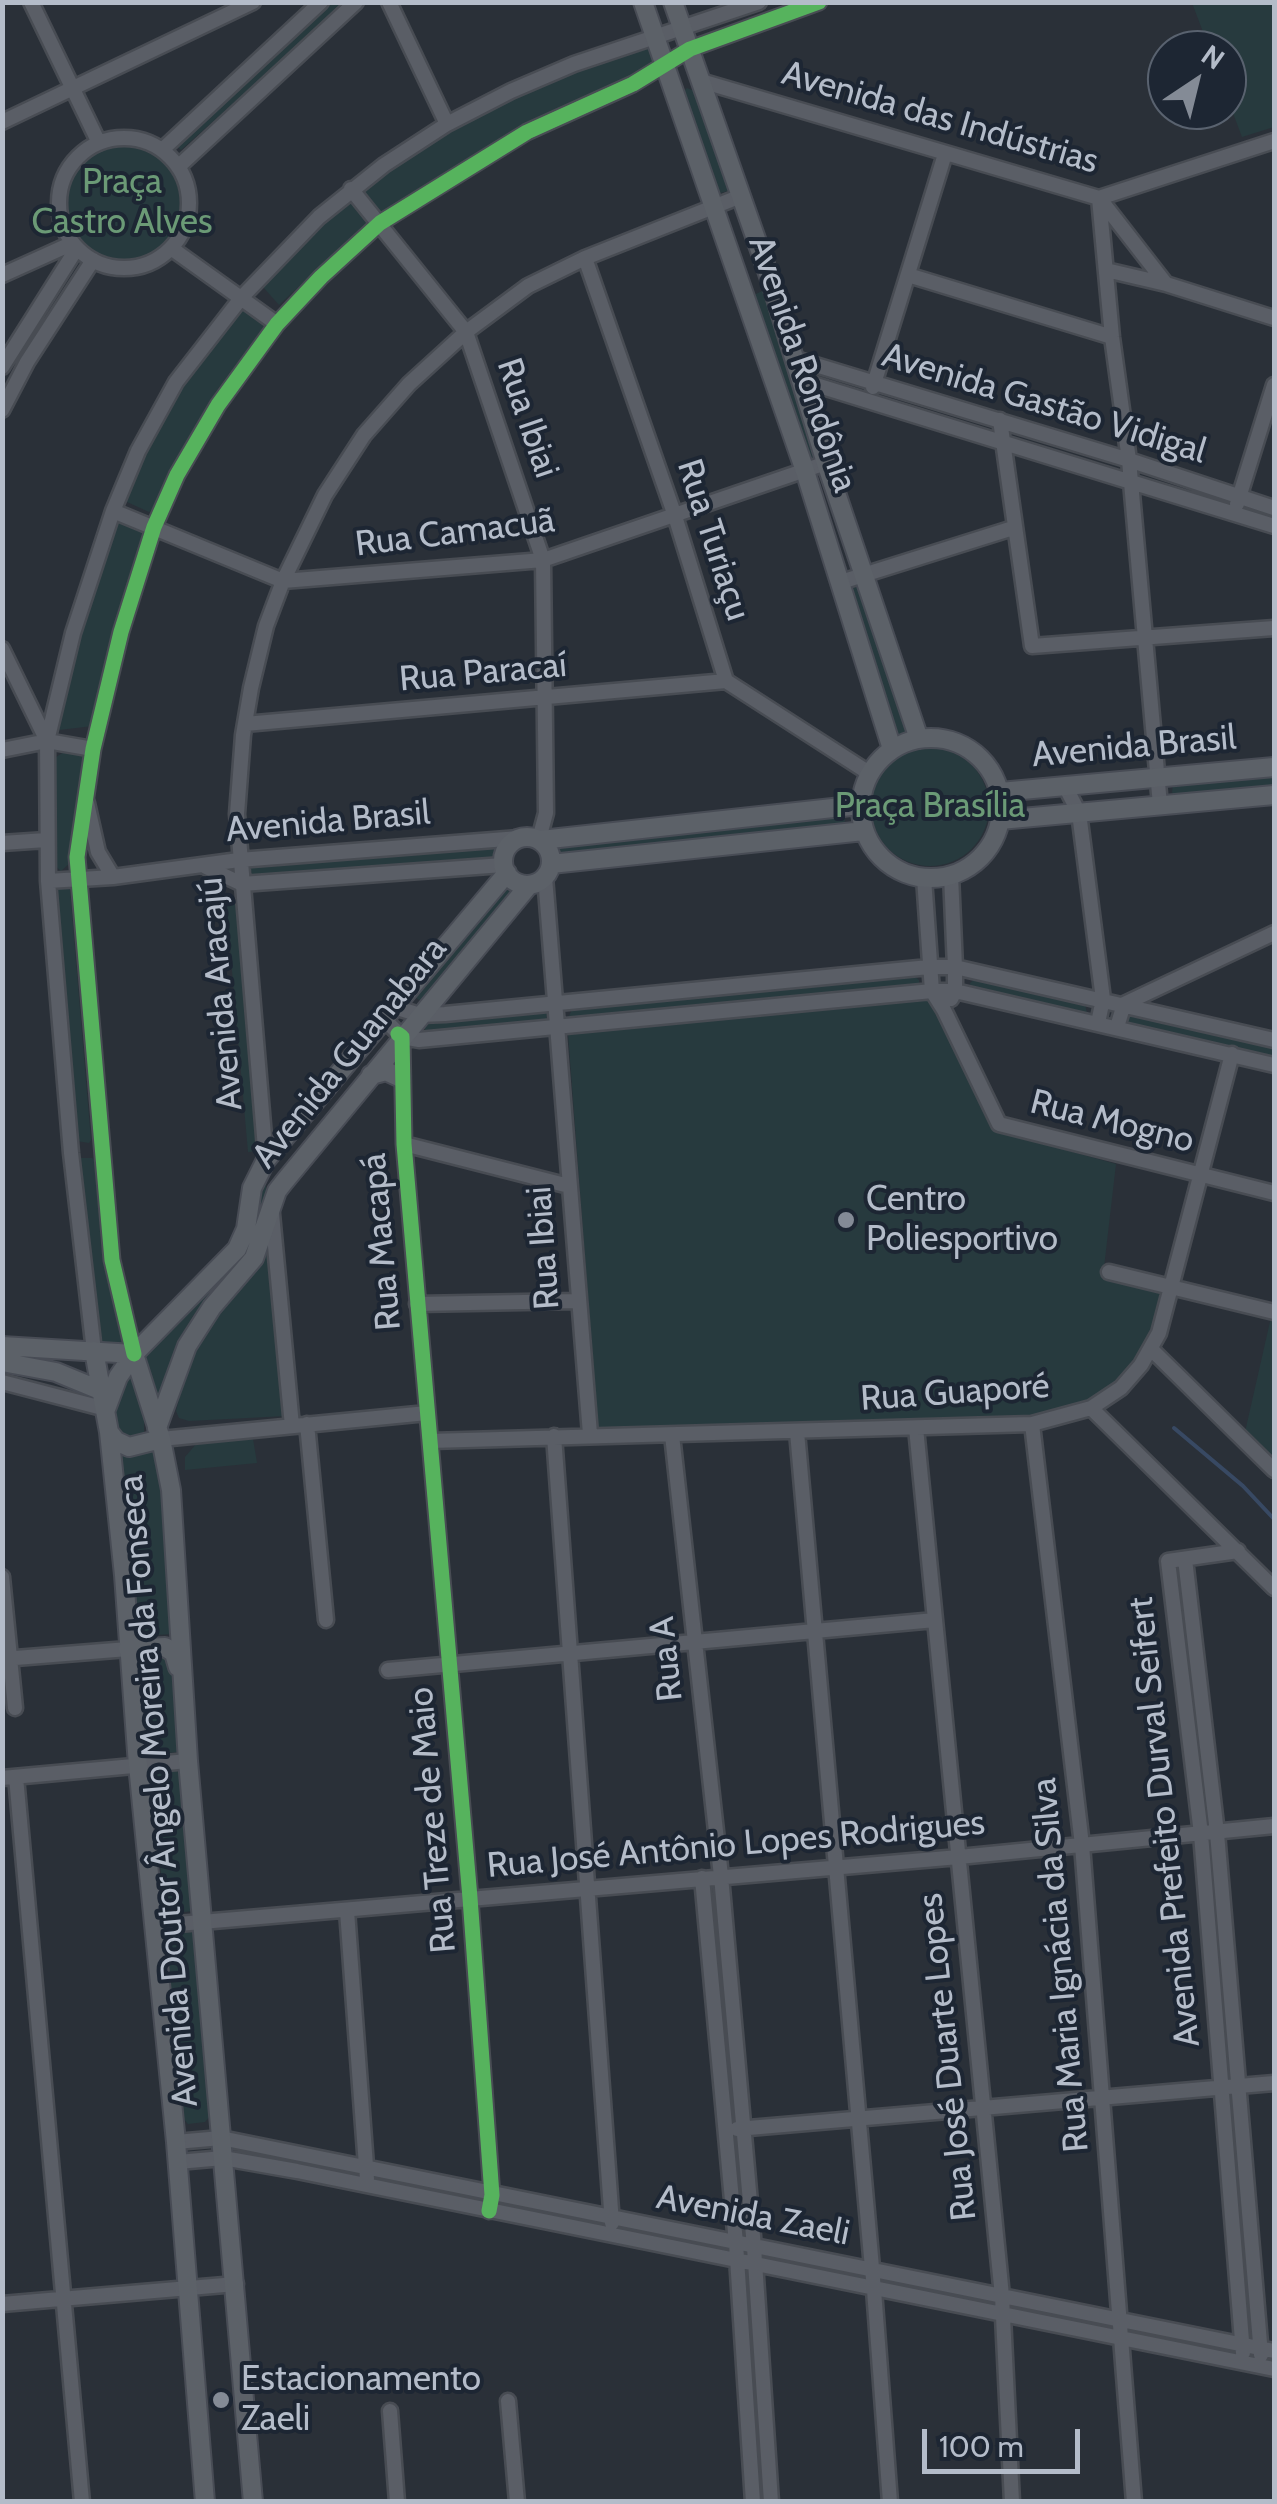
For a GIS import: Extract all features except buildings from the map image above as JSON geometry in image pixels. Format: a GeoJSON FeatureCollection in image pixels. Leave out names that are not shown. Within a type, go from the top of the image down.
{"type":"FeatureCollection","features":[{"type":"Feature","properties":{"kind":"main road","name":"Avenida Rondônia"},"geometry":{"type":"LineString","coordinates":[[642,2],[805,471],[892,749]]}},
{"type":"Feature","properties":{"kind":"main road","name":"Avenida Rondônia"},"geometry":{"type":"LineString","coordinates":[[673,2],[770,279],[826,463],[918,738]]}},
{"type":"Feature","properties":{"kind":"main road"},"geometry":{"type":"LineString","coordinates":[[743,289],[770,279]]}},
{"type":"Feature","properties":{"kind":"main road"},"geometry":{"type":"LineString","coordinates":[[918,738],[936,738],[970,749],[993,776],[1000,792],[996,835],[978,860],[952,876],[924,878],[904,873],[887,863],[864,831],[860,805],[869,773],[892,749],[918,738]]}},
{"type":"Feature","properties":{"kind":"main road","name":"Avenida Brasil"},"geometry":{"type":"LineString","coordinates":[[1000,792],[1274,767]]}},
{"type":"Feature","properties":{"kind":"main road","name":"Avenida Brasil"},"geometry":{"type":"LineString","coordinates":[[1000,820],[1274,795]]}},
{"type":"Feature","properties":{"kind":"main road"},"geometry":{"type":"LineString","coordinates":[[860,805],[540,840],[519,838],[504,854],[505,869],[512,880],[864,831]]}},
{"type":"Feature","properties":{"kind":"main road"},"geometry":{"type":"LineString","coordinates":[[540,840],[551,855],[542,875]]}},
{"type":"Feature","properties":{"kind":"main road","name":"Avenida Guanabara"},"geometry":{"type":"LineString","coordinates":[[129,1360],[237,1250],[246,1229],[252,1188],[266,1160],[505,869]]}},
{"type":"Feature","properties":{"kind":"main road","name":"Avenida Guanabara"},"geometry":{"type":"LineString","coordinates":[[159,1434],[187,1346],[212,1307],[247,1269],[284,1182],[420,1015],[542,875]]}},
{"type":"Feature","properties":{"kind":"main road"},"geometry":{"type":"LineString","coordinates":[[437,996],[445,1014]]}},
{"type":"Feature","properties":{"kind":"main road"},"geometry":{"type":"LineString","coordinates":[[371,1075],[386,1071],[401,1078]]}},
{"type":"Feature","properties":{"kind":"main road"},"geometry":{"type":"LineString","coordinates":[[2,1346],[97,1351],[129,1360],[104,1400],[56,1372],[2,1362]]}},
{"type":"Feature","properties":{"kind":"main road","name":"Avenida Doutor Ângelo Moreira da Fonseca"},"geometry":{"type":"LineString","coordinates":[[97,1351],[109,1432],[178,2162],[205,2502]]}},
{"type":"Feature","properties":{"kind":"main road","name":"Avenida Doutor Ângelo Moreira da Fonseca"},"geometry":{"type":"LineString","coordinates":[[129,1360],[142,1380],[171,1490],[188,1761],[253,2502]]}},
{"type":"Feature","properties":{"kind":"main road"},"geometry":{"type":"LineString","coordinates":[[109,1432],[129,1447],[159,1434]]}},
{"type":"Feature","properties":{"kind":"main road"},"geometry":{"type":"LineString","coordinates":[[128,1648],[168,1648],[176,1657],[178,1677],[183,1680]]}},
{"type":"Feature","properties":{"kind":"street"},"geometry":{"type":"LineString","coordinates":[[31,2],[98,143]]}},
{"type":"Feature","properties":{"kind":"street"},"geometry":{"type":"LineString","coordinates":[[2,122],[253,2]]}},
{"type":"Feature","properties":{"kind":"street"},"geometry":{"type":"LineString","coordinates":[[162,150],[321,2]]}},
{"type":"Feature","properties":{"kind":"street"},"geometry":{"type":"LineString","coordinates":[[178,166],[356,2]]}},
{"type":"Feature","properties":{"kind":"street"},"geometry":{"type":"LineString","coordinates":[[389,2],[447,124]]}},
{"type":"Feature","properties":{"kind":"street","name":"Avenida Doutor Ângelo Moreira da Fonseca"},"geometry":{"type":"LineString","coordinates":[[97,1351],[71,1152],[48,881],[47,741],[73,633],[113,511],[138,451],[176,382],[242,296],[351,188],[447,124],[542,77],[760,2]]}},
{"type":"Feature","properties":{"kind":"street","name":"Avenida Doutor Ângelo Moreira da Fonseca"},"geometry":{"type":"LineString","coordinates":[[129,1360],[112,1260],[78,879],[79,836],[93,749],[121,632],[154,527],[177,475],[218,406],[276,324],[321,276],[380,223],[528,132],[608,97],[690,49],[818,2]]}},
{"type":"Feature","properties":{"kind":"street","name":"Avenida das Indústrias"},"geometry":{"type":"LineString","coordinates":[[702,80],[1100,198],[1274,142]]}},
{"type":"Feature","properties":{"kind":"street"},"geometry":{"type":"LineString","coordinates":[[131,138],[162,150],[178,166],[188,190],[185,227],[172,248],[134,267],[93,260],[75,245],[61,219],[63,180],[77,158],[98,143],[131,138]]}},
{"type":"Feature","properties":{"kind":"street"},"geometry":{"type":"LineString","coordinates":[[868,402],[945,154]]}},
{"type":"Feature","properties":{"kind":"street","name":"Rua Ibiai"},"geometry":{"type":"LineString","coordinates":[[351,188],[466,332],[544,560],[546,813],[540,840]]}},
{"type":"Feature","properties":{"kind":"street","name":"Avenida Aracajú"},"geometry":{"type":"LineString","coordinates":[[266,1160],[237,814],[244,724],[261,642],[283,581],[325,496],[364,435],[408,384],[466,332],[528,286],[585,258],[741,196]]}},
{"type":"Feature","properties":{"kind":"street"},"geometry":{"type":"LineString","coordinates":[[1100,198],[1160,805]]}},
{"type":"Feature","properties":{"kind":"street"},"geometry":{"type":"LineString","coordinates":[[1100,198],[1166,284]]}},
{"type":"Feature","properties":{"kind":"street"},"geometry":{"type":"LineString","coordinates":[[2,275],[75,245]]}},
{"type":"Feature","properties":{"kind":"street"},"geometry":{"type":"LineString","coordinates":[[2,367],[75,245]]}},
{"type":"Feature","properties":{"kind":"street"},"geometry":{"type":"LineString","coordinates":[[172,248],[276,324]]}},
{"type":"Feature","properties":{"kind":"street","name":"Rua Turiaçu"},"geometry":{"type":"LineString","coordinates":[[585,258],[675,516],[726,681]]}},
{"type":"Feature","properties":{"kind":"street"},"geometry":{"type":"LineString","coordinates":[[2,410],[27,362],[93,260]]}},
{"type":"Feature","properties":{"kind":"street"},"geometry":{"type":"LineString","coordinates":[[1106,270],[1166,284],[1274,318]]}},
{"type":"Feature","properties":{"kind":"street"},"geometry":{"type":"LineString","coordinates":[[908,274],[1112,338]]}},
{"type":"Feature","properties":{"kind":"street","name":"Avenida Gastão Vidigal"},"geometry":{"type":"LineString","coordinates":[[796,358],[1274,508]]}},
{"type":"Feature","properties":{"kind":"street","name":"Avenida Gastão Vidigal"},"geometry":{"type":"LineString","coordinates":[[802,382],[1274,526]]}},
{"type":"Feature","properties":{"kind":"street"},"geometry":{"type":"LineString","coordinates":[[1234,513],[1274,386]]}},
{"type":"Feature","properties":{"kind":"street"},"geometry":{"type":"LineString","coordinates":[[1000,420],[1032,646],[1274,628]]}},
{"type":"Feature","properties":{"kind":"street","name":"Rua Camacuã"},"geometry":{"type":"LineString","coordinates":[[113,511],[283,581],[544,560],[826,463]]}},
{"type":"Feature","properties":{"kind":"street"},"geometry":{"type":"LineString","coordinates":[[841,582],[1014,528]]}},
{"type":"Feature","properties":{"kind":"street"},"geometry":{"type":"LineString","coordinates":[[2,649],[6,666],[47,741]]}},
{"type":"Feature","properties":{"kind":"street"},"geometry":{"type":"LineString","coordinates":[[726,681],[869,773]]}},
{"type":"Feature","properties":{"kind":"street","name":"Rua Paracaí"},"geometry":{"type":"LineString","coordinates":[[244,724],[726,681]]}},
{"type":"Feature","properties":{"kind":"street"},"geometry":{"type":"LineString","coordinates":[[2,750],[47,741],[93,749]]}},
{"type":"Feature","properties":{"kind":"street"},"geometry":{"type":"LineString","coordinates":[[1065,786],[1079,813],[1102,1000],[1098,1023]]}},
{"type":"Feature","properties":{"kind":"street"},"geometry":{"type":"LineString","coordinates":[[86,796],[98,852],[113,877]]}},
{"type":"Feature","properties":{"kind":"street","name":"Avenida Brasil"},"geometry":{"type":"LineString","coordinates":[[206,866],[239,860],[519,838]]}},
{"type":"Feature","properties":{"kind":"street"},"geometry":{"type":"LineString","coordinates":[[2,843],[46,840]]}},
{"type":"Feature","properties":{"kind":"street"},"geometry":{"type":"LineString","coordinates":[[48,881],[206,866]]}},
{"type":"Feature","properties":{"kind":"street","name":"Avenida Brasil"},"geometry":{"type":"LineString","coordinates":[[206,866],[242,884],[505,869]]}},
{"type":"Feature","properties":{"kind":"street","name":"Rua Ibiai"},"geometry":{"type":"LineString","coordinates":[[542,875],[559,1028],[590,1434]]}},
{"type":"Feature","properties":{"kind":"street"},"geometry":{"type":"LineString","coordinates":[[944,1010],[955,991],[952,876]]}},
{"type":"Feature","properties":{"kind":"street"},"geometry":{"type":"LineString","coordinates":[[924,878],[932,990]]}},
{"type":"Feature","properties":{"kind":"street"},"geometry":{"type":"LineString","coordinates":[[1124,1004],[1274,933]]}},
{"type":"Feature","properties":{"kind":"street"},"geometry":{"type":"LineString","coordinates":[[389,1013],[445,1014],[956,967],[1274,1040]]}},
{"type":"Feature","properties":{"kind":"street"},"geometry":{"type":"LineString","coordinates":[[389,1013],[402,1037],[419,1040],[932,990],[955,991],[1274,1065]]}},
{"type":"Feature","properties":{"kind":"street","name":"Rua Mogno"},"geometry":{"type":"LineString","coordinates":[[932,990],[999,1124],[1274,1193]]}},
{"type":"Feature","properties":{"kind":"street"},"geometry":{"type":"LineString","coordinates":[[1118,1028],[1124,1004]]}},
{"type":"Feature","properties":{"kind":"street","name":"Rua Macapá"},"geometry":{"type":"LineString","coordinates":[[402,1037],[404,1144],[430,1441]]}},
{"type":"Feature","properties":{"kind":"street","name":"Rua Guaporé"},"geometry":{"type":"LineString","coordinates":[[430,1441],[1032,1424],[1092,1408],[1121,1388],[1150,1349],[1172,1287],[1232,1054]]}},
{"type":"Feature","properties":{"kind":"street"},"geometry":{"type":"LineString","coordinates":[[404,1144],[569,1186]]}},
{"type":"Feature","properties":{"kind":"street"},"geometry":{"type":"LineString","coordinates":[[272,1214],[326,1620]]}},
{"type":"Feature","properties":{"kind":"street"},"geometry":{"type":"LineString","coordinates":[[1109,1272],[1274,1312]]}},
{"type":"Feature","properties":{"kind":"street"},"geometry":{"type":"LineString","coordinates":[[417,1304],[577,1301]]}},
{"type":"Feature","properties":{"kind":"street"},"geometry":{"type":"LineString","coordinates":[[1150,1349],[1274,1470]]}},
{"type":"Feature","properties":{"kind":"street"},"geometry":{"type":"LineString","coordinates":[[2,1382],[104,1400]]}},
{"type":"Feature","properties":{"kind":"street"},"geometry":{"type":"LineString","coordinates":[[1092,1408],[1274,1588]]}},
{"type":"Feature","properties":{"kind":"street"},"geometry":{"type":"LineString","coordinates":[[159,1434],[427,1413]]}},
{"type":"Feature","properties":{"kind":"street","name":"Rua Maria Ignácia da Silva"},"geometry":{"type":"LineString","coordinates":[[1032,1424],[1082,1845],[1134,2502]]}},
{"type":"Feature","properties":{"kind":"street","name":"Rua José Duarte Lopes"},"geometry":{"type":"LineString","coordinates":[[916,1428],[1002,2296],[1012,2502]]}},
{"type":"Feature","properties":{"kind":"street"},"geometry":{"type":"LineString","coordinates":[[798,1432],[890,2502]]}},
{"type":"Feature","properties":{"kind":"street","name":"Rua A"},"geometry":{"type":"LineString","coordinates":[[672,1434],[721,1876],[754,2248],[771,2502]]}},
{"type":"Feature","properties":{"kind":"street"},"geometry":{"type":"LineString","coordinates":[[554,1436],[612,2235]]}},
{"type":"Feature","properties":{"kind":"street","name":"Rua Treze de Maio"},"geometry":{"type":"LineString","coordinates":[[430,1441],[470,1898],[492,2194],[489,2210]]}},
{"type":"Feature","properties":{"kind":"street","name":"Avenida Prefeito Durval Seifert"},"geometry":{"type":"LineString","coordinates":[[1238,1551],[1168,1561],[1209,1833],[1268,2368]]}},
{"type":"Feature","properties":{"kind":"street"},"geometry":{"type":"LineString","coordinates":[[2,1577],[6,1659],[15,1708]]}},
{"type":"Feature","properties":{"kind":"street"},"geometry":{"type":"LineString","coordinates":[[388,1670],[935,1620]]}},
{"type":"Feature","properties":{"kind":"street"},"geometry":{"type":"LineString","coordinates":[[6,1659],[128,1648]]}},
{"type":"Feature","properties":{"kind":"street"},"geometry":{"type":"LineString","coordinates":[[82,2502],[65,2298],[9,1778],[188,1761]]}},
{"type":"Feature","properties":{"kind":"street","name":"Rua José Antônio Lopes Rodrigues"},"geometry":{"type":"LineString","coordinates":[[154,1926],[1274,1826]]}},
{"type":"Feature","properties":{"kind":"street","name":"Avenida Prefeito Durval Seifert"},"geometry":{"type":"LineString","coordinates":[[1209,1833],[1221,2088],[1243,2363]]}},
{"type":"Feature","properties":{"kind":"street"},"geometry":{"type":"LineString","coordinates":[[702,1878],[738,2261],[754,2502]]}},
{"type":"Feature","properties":{"kind":"street"},"geometry":{"type":"LineString","coordinates":[[347,1911],[367,2178]]}},
{"type":"Feature","properties":{"kind":"street"},"geometry":{"type":"LineString","coordinates":[[726,2130],[1274,2083]]}},
{"type":"Feature","properties":{"kind":"street","name":"Avenida Zaeli"},"geometry":{"type":"LineString","coordinates":[[176,2142],[220,2138],[489,2210],[1268,2368]]}},
{"type":"Feature","properties":{"kind":"street","name":"Avenida Zaeli"},"geometry":{"type":"LineString","coordinates":[[178,2162],[223,2158],[492,2194],[1268,2349]]}},
{"type":"Feature","properties":{"kind":"street"},"geometry":{"type":"LineString","coordinates":[[2,2304],[236,2284]]}},
{"type":"Feature","properties":{"kind":"street"},"geometry":{"type":"LineString","coordinates":[[508,2401],[516,2502]]}},
{"type":"Feature","properties":{"kind":"street"},"geometry":{"type":"LineString","coordinates":[[390,2411],[397,2502]]}},
{"type":"Feature","properties":{"kind":"green space"},"geometry":{"type":"Polygon","coordinates":[[[333,3],[346,3],[181,150],[175,144],[333,3]]]}},
{"type":"Feature","properties":{"kind":"green space"},"geometry":{"type":"Polygon","coordinates":[[[1192,3],[1274,3],[1274,127],[1242,137],[1239,130],[1247,130],[1247,30],[1202,30],[1192,3]]]}},
{"type":"Feature","properties":{"kind":"green space"},"geometry":{"type":"Polygon","coordinates":[[[651,45],[660,63],[462,162],[383,217],[362,192],[402,162],[484,112],[597,62],[651,45]]]}},
{"type":"Feature","properties":{"kind":"green space"},"geometry":{"type":"Polygon","coordinates":[[[687,88],[697,92],[728,191],[716,190],[683,92],[687,88]]]}},
{"type":"Feature","properties":{"kind":"green space","name":"Praça Castro Alves"},"geometry":{"type":"Polygon","coordinates":[[[122,145],[144,149],[163,162],[176,181],[180,203],[176,225],[163,244],[144,257],[122,261],[100,257],[81,244],[68,225],[64,203],[68,181],[81,162],[100,149],[122,145]]]}},
{"type":"Feature","properties":{"kind":"green space"},"geometry":{"type":"Polygon","coordinates":[[[348,202],[367,221],[365,225],[279,305],[263,287],[348,202]]]}},
{"type":"Feature","properties":{"kind":"green space"},"geometry":{"type":"Polygon","coordinates":[[[762,291],[767,294],[818,458],[811,460],[807,456],[752,296],[762,291]]]}},
{"type":"Feature","properties":{"kind":"green space"},"geometry":{"type":"Polygon","coordinates":[[[244,306],[265,326],[217,390],[153,509],[149,512],[127,502],[125,496],[163,417],[239,307],[244,306]]]}},
{"type":"Feature","properties":{"kind":"green space"},"geometry":{"type":"Polygon","coordinates":[[[116,518],[145,529],[145,533],[116,626],[93,726],[59,730],[57,718],[116,518]]]}},
{"type":"Feature","properties":{"kind":"green space"},"geometry":{"type":"Polygon","coordinates":[[[850,588],[862,590],[908,734],[896,737],[850,588]]]}},
{"type":"Feature","properties":{"kind":"green space","name":"Praça Brasília"},"geometry":{"type":"Polygon","coordinates":[[[930,748],[963,758],[979,774],[989,807],[979,840],[963,856],[930,866],[897,856],[881,840],[871,807],[881,774],[897,758],[930,748]]]}},
{"type":"Feature","properties":{"kind":"green space"},"geometry":{"type":"Polygon","coordinates":[[[67,750],[82,753],[86,763],[70,863],[61,871],[54,865],[53,759],[67,750]]]}},
{"type":"Feature","properties":{"kind":"green space"},"geometry":{"type":"Polygon","coordinates":[[[1274,776],[1274,787],[1174,796],[1172,792],[1173,785],[1274,776]]]}},
{"type":"Feature","properties":{"kind":"green space"},"geometry":{"type":"Polygon","coordinates":[[[844,813],[845,825],[560,853],[558,842],[844,813]]]}},
{"type":"Feature","properties":{"kind":"green space"},"geometry":{"type":"Polygon","coordinates":[[[502,845],[499,857],[252,877],[250,865],[502,845]]]}},
{"type":"Feature","properties":{"kind":"green space"},"geometry":{"type":"Polygon","coordinates":[[[66,886],[70,890],[89,1143],[77,1141],[56,891],[66,886]]]}},
{"type":"Feature","properties":{"kind":"green space"},"geometry":{"type":"Polygon","coordinates":[[[504,887],[516,897],[425,1004],[415,997],[504,887]]]}},
{"type":"Feature","properties":{"kind":"green space"},"geometry":{"type":"Polygon","coordinates":[[[237,902],[259,1151],[248,1152],[226,903],[237,902]]]}},
{"type":"Feature","properties":{"kind":"green space"},"geometry":{"type":"Polygon","coordinates":[[[913,975],[919,986],[571,1019],[569,1016],[574,1005],[913,975]]]}},
{"type":"Feature","properties":{"kind":"green space"},"geometry":{"type":"Polygon","coordinates":[[[976,978],[1085,1004],[1087,1013],[971,989],[970,983],[976,978]]]}},
{"type":"Feature","properties":{"kind":"green space","name":"Centro Poliesportivo"},"geometry":{"type":"Polygon","coordinates":[[[928,997],[994,1130],[1116,1164],[1103,1276],[1165,1291],[1153,1331],[1140,1355],[1120,1378],[1089,1401],[1035,1418],[598,1429],[568,1034],[928,997]]]}},
{"type":"Feature","properties":{"kind":"green space"},"geometry":{"type":"Polygon","coordinates":[[[541,1010],[547,1014],[546,1022],[428,1033],[424,1028],[430,1019],[541,1010]]]}},
{"type":"Feature","properties":{"kind":"green space"},"geometry":{"type":"Polygon","coordinates":[[[1130,1013],[1274,1046],[1274,1061],[1125,1025],[1125,1017],[1130,1013]]]}},
{"type":"Feature","properties":{"kind":"green space"},"geometry":{"type":"Polygon","coordinates":[[[80,1158],[95,1161],[101,1246],[123,1346],[99,1342],[80,1158]]]}},
{"type":"Feature","properties":{"kind":"green space"},"geometry":{"type":"Polygon","coordinates":[[[262,1182],[266,1199],[254,1241],[238,1269],[193,1316],[178,1341],[155,1409],[142,1358],[223,1279],[244,1251],[262,1182]]]}},
{"type":"Feature","properties":{"kind":"green space"},"geometry":{"type":"Polygon","coordinates":[[[271,1248],[286,1416],[189,1421],[179,1418],[176,1411],[191,1354],[208,1320],[271,1248]]]}},
{"type":"Feature","properties":{"kind":"green space"},"geometry":{"type":"Polygon","coordinates":[[[1274,1304],[1274,1463],[1245,1432],[1274,1304]]]}},
{"type":"Feature","properties":{"kind":"green space"},"geometry":{"type":"Polygon","coordinates":[[[127,1374],[134,1383],[144,1415],[144,1432],[134,1441],[118,1433],[114,1421],[114,1407],[127,1374]]]}},
{"type":"Feature","properties":{"kind":"green space"},"geometry":{"type":"Polygon","coordinates":[[[253,1439],[257,1463],[185,1470],[185,1457],[197,1443],[253,1439]]]}},
{"type":"Feature","properties":{"kind":"green space"},"geometry":{"type":"Polygon","coordinates":[[[155,1443],[162,1481],[173,1634],[139,1636],[117,1450],[135,1456],[155,1443]]]}},
{"type":"Feature","properties":{"kind":"green space"},"geometry":{"type":"Polygon","coordinates":[[[166,1650],[177,1685],[179,1752],[152,1754],[144,1747],[138,1659],[141,1651],[166,1650]]]}},
{"type":"Feature","properties":{"kind":"green space"},"geometry":{"type":"Polygon","coordinates":[[[175,1768],[181,1776],[192,1911],[170,1914],[165,1910],[150,1775],[154,1770],[175,1768]]]}},
{"type":"Feature","properties":{"kind":"green space"},"geometry":{"type":"Polygon","coordinates":[[[710,1881],[716,1881],[737,2116],[731,2117],[710,1881]]]}},
{"type":"Feature","properties":{"kind":"green space"},"geometry":{"type":"Polygon","coordinates":[[[189,1930],[194,1934],[211,2115],[205,2122],[188,2124],[181,2116],[165,1936],[169,1931],[189,1930]]]}},
{"type":"Feature","properties":{"kind":"waterway"},"geometry":{"type":"LineString","coordinates":[[1174,1428],[1243,1486],[1274,1519]]}},
{"type":"Feature","properties":{"kind":"cycle path"},"geometry":{"type":"LineString","coordinates":[[134,1354],[112,1260],[77,857],[93,749],[121,632],[154,527],[177,475],[218,405],[277,324],[380,223],[527,132],[633,84],[690,49],[819,2]]}},
{"type":"Feature","properties":{"kind":"cycle path"},"geometry":{"type":"LineString","coordinates":[[398,1034],[402,1037],[404,1144],[470,1898],[492,2195],[489,2211]]}},
{"type":"Feature","properties":{"kind":"place","name":"Centro Poliesportivo"},"geometry":{"type":"Point","coordinates":[846,1220]}},
{"type":"Feature","properties":{"kind":"place","name":"Estacionamento Zaeli"},"geometry":{"type":"Point","coordinates":[221,2400]}}]}
